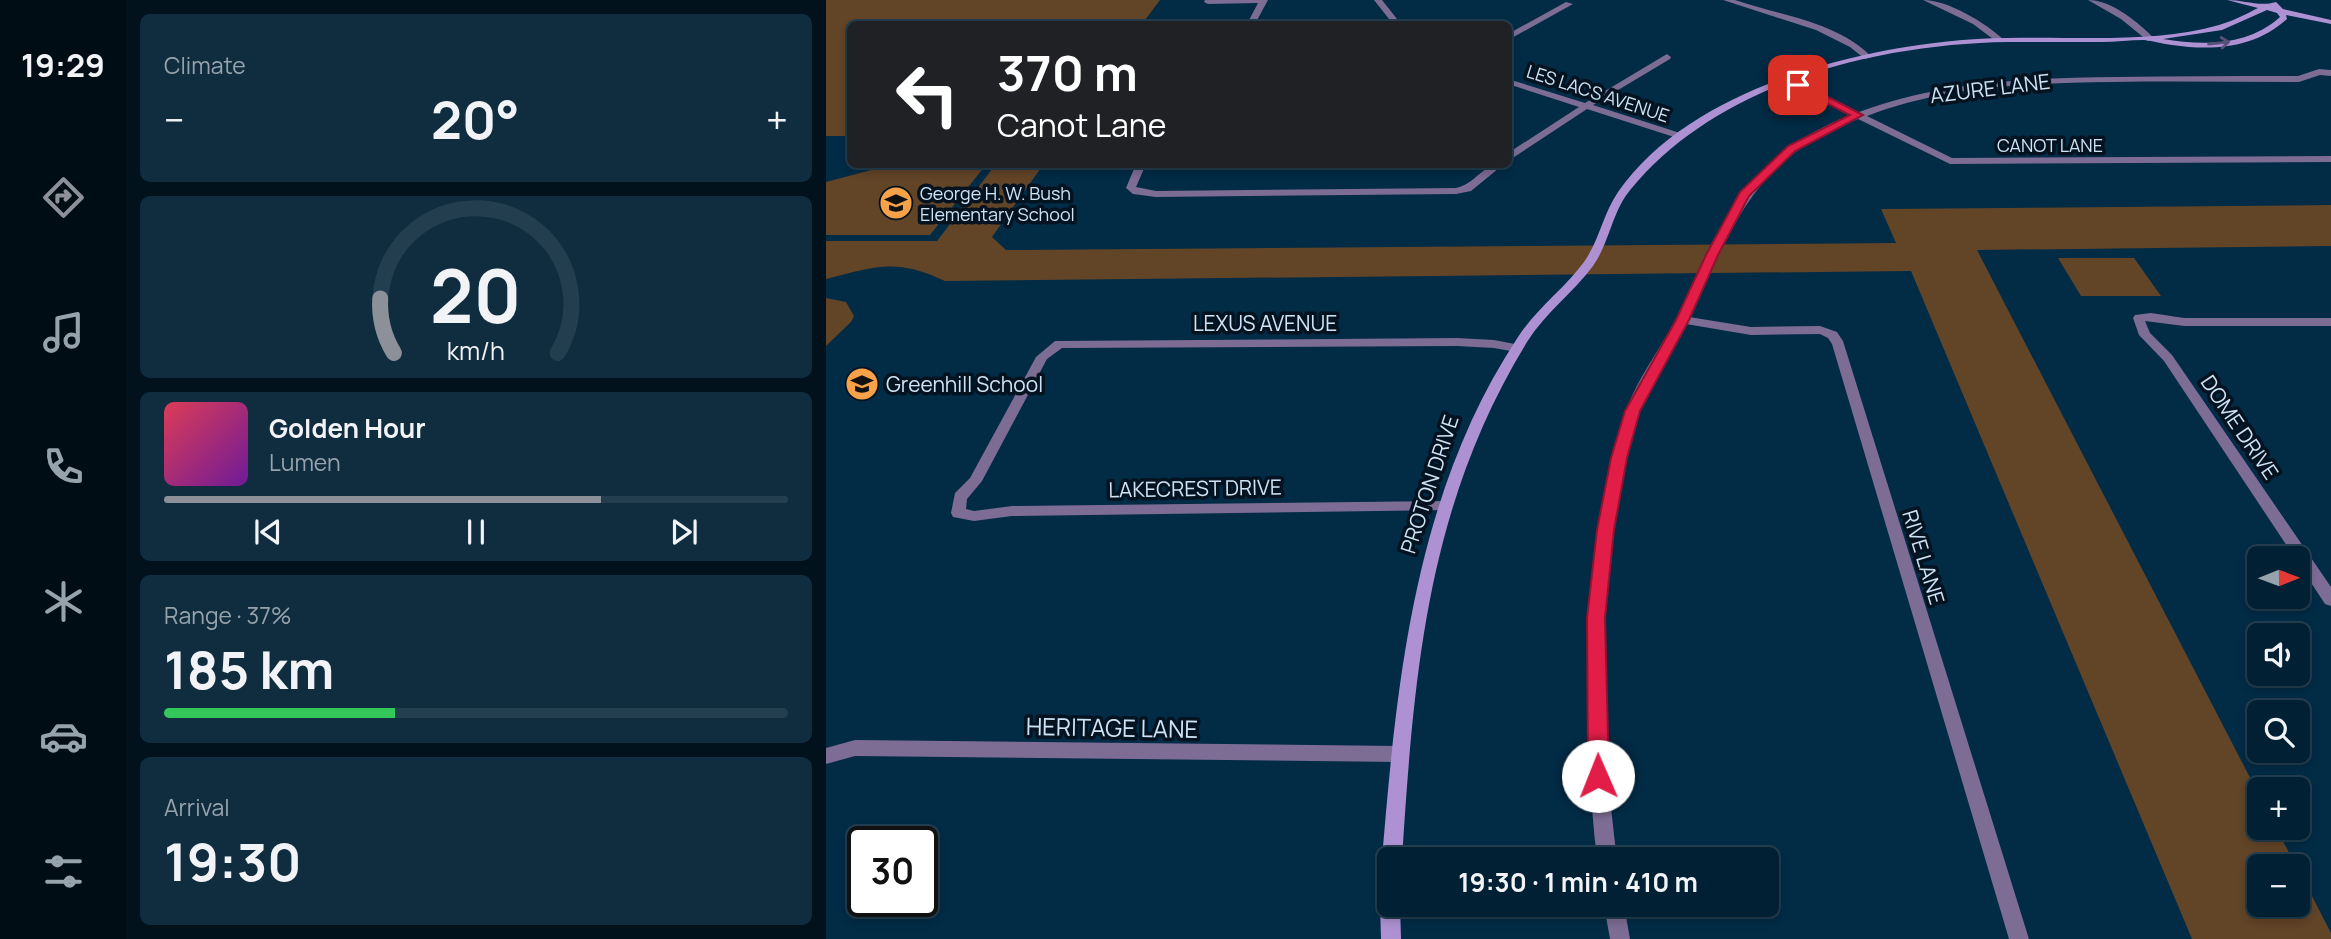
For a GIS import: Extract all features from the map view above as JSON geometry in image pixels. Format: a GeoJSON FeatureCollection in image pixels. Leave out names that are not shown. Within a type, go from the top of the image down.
{"type":"FeatureCollection","features":[{"type":"Feature","properties":{"kind":"street"},"geometry":{"type":"LineString","coordinates":[[1378,0],[1395,21]]}},
{"type":"Feature","properties":{"kind":"street"},"geometry":{"type":"LineString","coordinates":[[1727,0],[1812,25],[1842,37],[1868,57]]}},
{"type":"Feature","properties":{"kind":"street"},"geometry":{"type":"LineString","coordinates":[[1927,0],[1976,22],[2000,40]]}},
{"type":"Feature","properties":{"kind":"street"},"geometry":{"type":"LineString","coordinates":[[2092,0],[2124,17],[2151,39]]}},
{"type":"Feature","properties":{"kind":"street"},"geometry":{"type":"LineString","coordinates":[[2231,0],[2331,22]]}},
{"type":"Feature","properties":{"kind":"street"},"geometry":{"type":"LineString","coordinates":[[2257,0],[2331,15]]}},
{"type":"Feature","properties":{"kind":"street"},"geometry":{"type":"LineString","coordinates":[[1208,2],[1264,1]]}},
{"type":"Feature","properties":{"kind":"street"},"geometry":{"type":"LineString","coordinates":[[1253,21],[1264,1]]}},
{"type":"Feature","properties":{"kind":"street"},"geometry":{"type":"LineString","coordinates":[[2277,2],[2283,11]]}},
{"type":"Feature","properties":{"kind":"street","name":"PROTON DRIVE"},"geometry":{"type":"LineString","coordinates":[[1393,847],[1399,754],[1423,586],[1460,457],[1479,410],[1525,333],[1594,255],[1619,198],[1663,148],[1677,135],[1750,93],[1868,57],[2000,40],[2151,39],[2228,26],[2277,2]]}},
{"type":"Feature","properties":{"kind":"street"},"geometry":{"type":"LineString","coordinates":[[1512,36],[1569,4]]}},
{"type":"Feature","properties":{"kind":"street","name":"PROTON DRIVE"},"geometry":{"type":"LineString","coordinates":[[2151,39],[2176,45],[2238,41],[2267,32],[2284,17],[2283,11]]}},
{"type":"Feature","properties":{"kind":"street"},"geometry":{"type":"LineString","coordinates":[[1512,155],[1667,57]]}},
{"type":"Feature","properties":{"kind":"street","name":"AZURE LANE"},"geometry":{"type":"LineString","coordinates":[[1605,847],[1599,800],[1596,618],[1605,530],[1619,458],[1632,411],[1683,320],[1733,212],[1754,182],[1791,149],[1858,115],[1941,91],[1989,84],[2052,80],[2299,79],[2319,72],[2331,73]]}},
{"type":"Feature","properties":{"kind":"street","name":"CANOT LANE"},"geometry":{"type":"LineString","coordinates":[[1788,80],[1950,161],[2331,159]]}},
{"type":"Feature","properties":{"kind":"street","name":"LES LACS AVENUE"},"geometry":{"type":"LineString","coordinates":[[1512,82],[1677,135]]}},
{"type":"Feature","properties":{"kind":"street"},"geometry":{"type":"LineString","coordinates":[[1139,168],[1130,188],[1137,192],[1156,194],[1456,191],[1467,189],[1494,168]]}},
{"type":"Feature","properties":{"kind":"street","name":"DOME DRIVE"},"geometry":{"type":"LineString","coordinates":[[2331,322],[2184,322],[2151,317],[2139,318],[2138,322],[2141,329],[2168,358],[2331,600]]}},
{"type":"Feature","properties":{"kind":"street","name":"RIVE LANE"},"geometry":{"type":"LineString","coordinates":[[1683,320],[1751,331],[1820,330],[1831,332],[1839,341],[1840,354],[2020,939]]}},
{"type":"Feature","properties":{"kind":"street","name":"LEXUS AVENUE"},"geometry":{"type":"LineString","coordinates":[[958,503],[975,481],[1042,357],[1059,344],[1457,342],[1516,348]]}},
{"type":"Feature","properties":{"kind":"street","name":"LAKECREST DRIVE"},"geometry":{"type":"LineString","coordinates":[[958,503],[958,513],[974,516],[1012,511],[1444,506]]}},
{"type":"Feature","properties":{"kind":"street","name":"HERITAGE LANE"},"geometry":{"type":"LineString","coordinates":[[826,756],[855,748],[1399,754]]}},
{"type":"Feature","properties":{"kind":"street"},"geometry":{"type":"LineString","coordinates":[[1391,917],[1391,939]]}},
{"type":"Feature","properties":{"kind":"street"},"geometry":{"type":"LineString","coordinates":[[1616,917],[1620,939]]}},
{"type":"Feature","properties":{"kind":"shaded area"},"geometry":{"type":"Polygon","coordinates":[[[826,0],[1160,0],[1144,21],[847,21],[847,136],[826,136],[826,0]]]}},
{"type":"Feature","properties":{"kind":"shaded area","name":"George H. W. Bush Elementary School"},"geometry":{"type":"Polygon","coordinates":[[[879,168],[983,168],[930,235],[826,235],[826,182],[879,168]]]}},
{"type":"Feature","properties":{"kind":"shaded area"},"geometry":{"type":"Polygon","coordinates":[[[993,168],[1041,168],[992,237],[1006,250],[1896,243],[1881,209],[2331,205],[2331,246],[1977,250],[2250,777],[2247,777],[2247,840],[2282,840],[2290,854],[2247,854],[2247,917],[2310,917],[2310,892],[2331,933],[2331,939],[2192,939],[1911,271],[945,281],[913,269],[886,266],[826,279],[826,241],[937,241],[993,168]]]}},
{"type":"Feature","properties":{"kind":"shaded area"},"geometry":{"type":"Polygon","coordinates":[[[2058,258],[2134,258],[2161,296],[2081,296],[2058,258]]]}},
{"type":"Feature","properties":{"kind":"shaded area"},"geometry":{"type":"Polygon","coordinates":[[[826,298],[846,302],[854,316],[826,346],[826,298]]]}},
{"type":"Feature","properties":{"kind":"place","name":"George H. W. Bush Elementary School"},"geometry":{"type":"Point","coordinates":[896,203]}},
{"type":"Feature","properties":{"kind":"place","name":"Greenhill School"},"geometry":{"type":"Point","coordinates":[862,384]}},
{"type":"Feature","properties":{"kind":"route"},"geometry":{"type":"LineString","coordinates":[[1598,776],[1596,618],[1605,530],[1619,458],[1632,411],[1683,320],[1712,255],[1744,194],[1791,149],[1858,115],[1798,85]]}}]}
